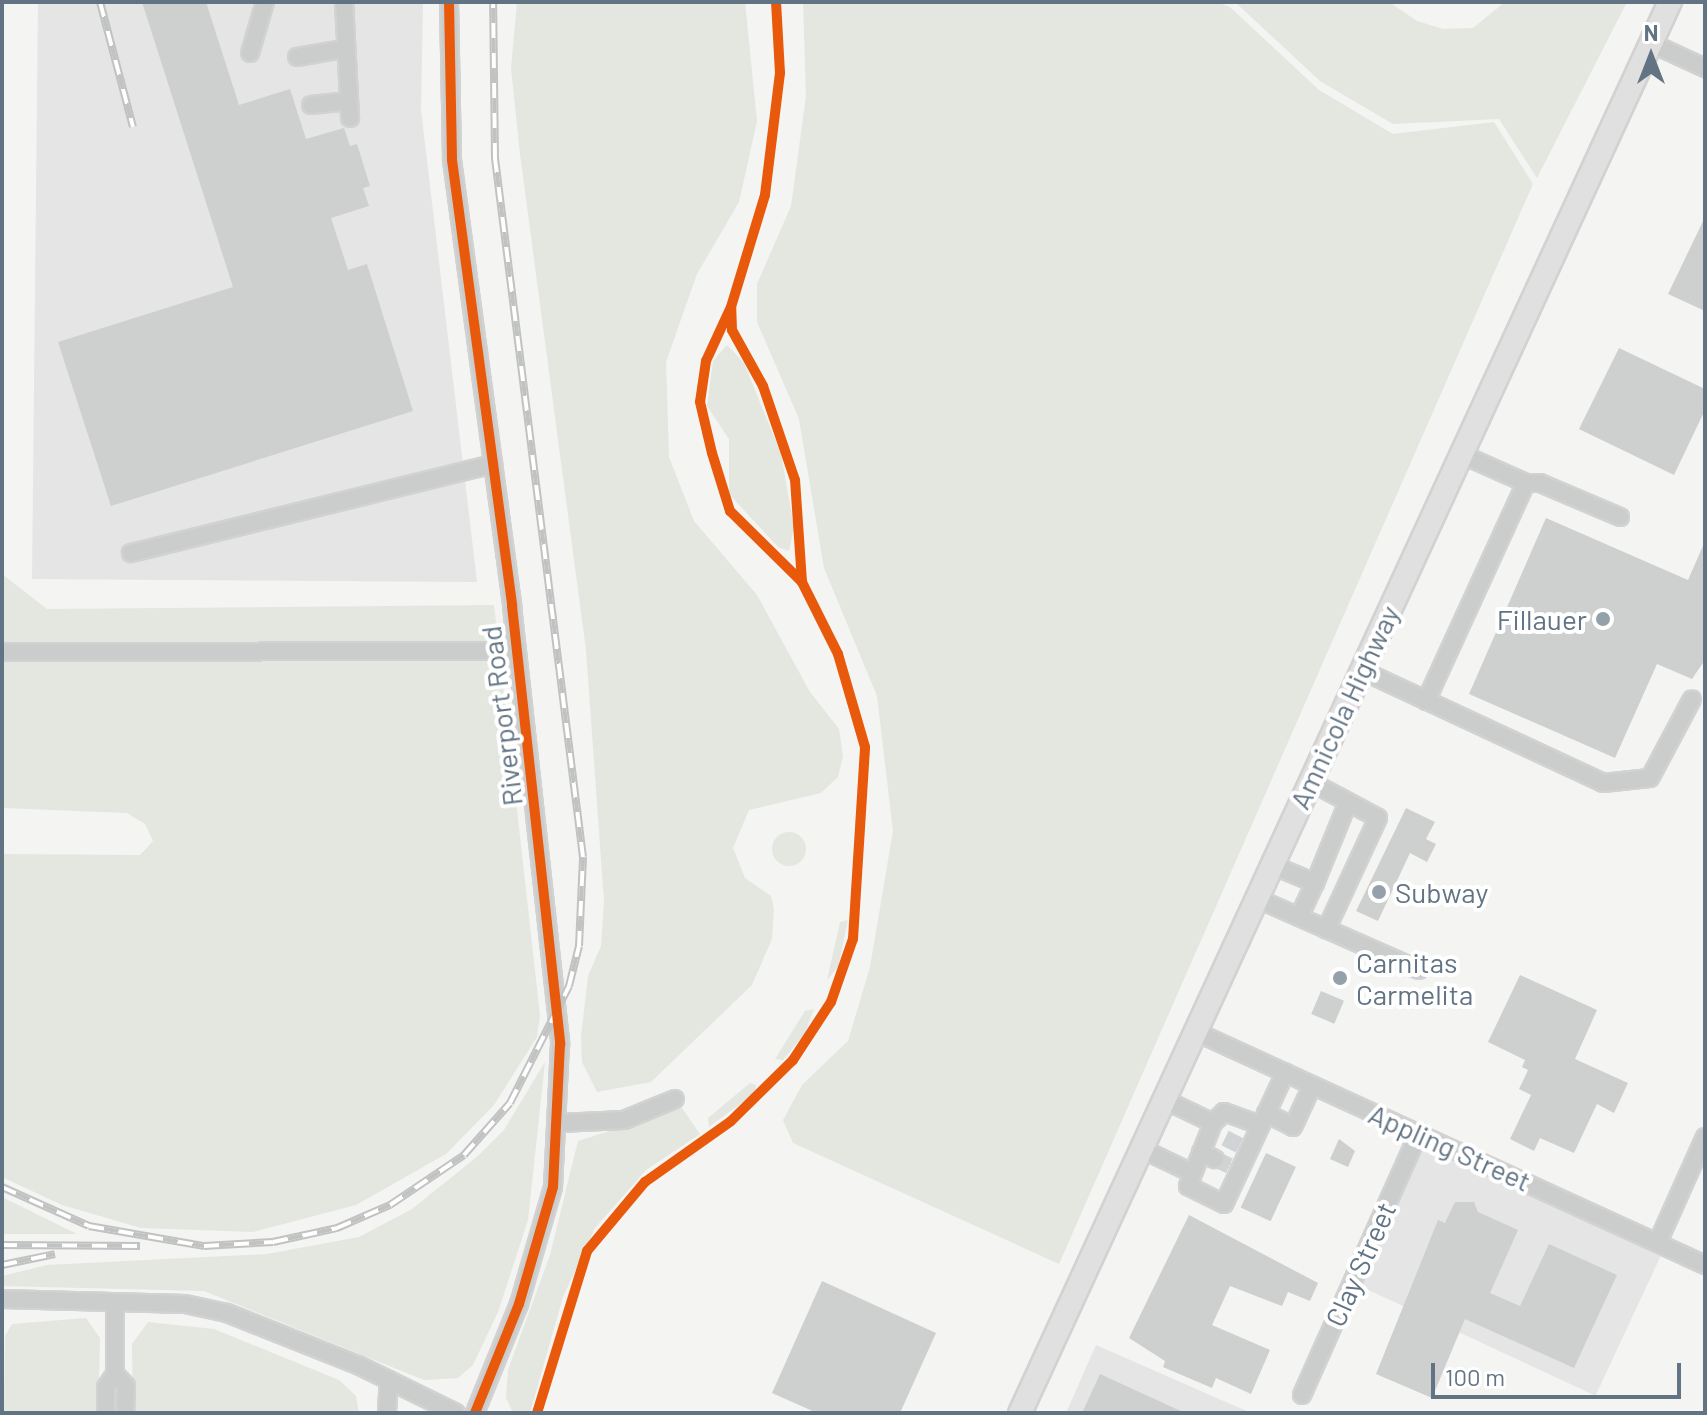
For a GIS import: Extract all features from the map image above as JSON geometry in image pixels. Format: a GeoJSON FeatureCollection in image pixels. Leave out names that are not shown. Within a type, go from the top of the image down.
{"type":"FeatureCollection","features":[{"type":"Feature","properties":{"kind":"main road","name":"Amnicola Highway"},"geometry":{"type":"LineString","coordinates":[[1020,1413],[1670,2]]}},
{"type":"Feature","properties":{"kind":"street"},"geometry":{"type":"LineString","coordinates":[[250,53],[265,2]]}},
{"type":"Feature","properties":{"kind":"street"},"geometry":{"type":"LineString","coordinates":[[344,2],[344,49],[350,118]]}},
{"type":"Feature","properties":{"kind":"street","name":"Riverport Road"},"geometry":{"type":"LineString","coordinates":[[449,2],[452,160],[517,651],[558,1009],[559,1123],[553,1187],[539,1241],[475,1413]]}},
{"type":"Feature","properties":{"kind":"street"},"geometry":{"type":"LineString","coordinates":[[1651,43],[1705,68]]}},
{"type":"Feature","properties":{"kind":"street"},"geometry":{"type":"LineString","coordinates":[[297,57],[344,49]]}},
{"type":"Feature","properties":{"kind":"street"},"geometry":{"type":"LineString","coordinates":[[311,105],[347,101]]}},
{"type":"Feature","properties":{"kind":"street"},"geometry":{"type":"LineString","coordinates":[[1461,454],[1526,483],[1540,483],[1620,517]]}},
{"type":"Feature","properties":{"kind":"street"},"geometry":{"type":"LineString","coordinates":[[131,553],[493,464]]}},
{"type":"Feature","properties":{"kind":"street"},"geometry":{"type":"LineString","coordinates":[[1426,701],[1526,483]]}},
{"type":"Feature","properties":{"kind":"street"},"geometry":{"type":"LineString","coordinates":[[2,652],[517,651]]}},
{"type":"Feature","properties":{"kind":"street"},"geometry":{"type":"LineString","coordinates":[[1361,670],[1603,783],[1630,785],[1650,778],[1692,699]]}},
{"type":"Feature","properties":{"kind":"street"},"geometry":{"type":"LineString","coordinates":[[1309,781],[1378,818],[1326,930]]}},
{"type":"Feature","properties":{"kind":"street"},"geometry":{"type":"LineString","coordinates":[[1299,917],[1348,802]]}},
{"type":"Feature","properties":{"kind":"street"},"geometry":{"type":"LineString","coordinates":[[1272,865],[1315,883]]}},
{"type":"Feature","properties":{"kind":"street"},"geometry":{"type":"LineString","coordinates":[[1256,898],[1419,970]]}},
{"type":"Feature","properties":{"kind":"street","name":"Appling Street"},"geometry":{"type":"LineString","coordinates":[[1194,1031],[1705,1265]]}},
{"type":"Feature","properties":{"kind":"street"},"geometry":{"type":"LineString","coordinates":[[1140,1148],[1192,1173],[1221,1162],[1245,1148],[1285,1073]]}},
{"type":"Feature","properties":{"kind":"street"},"geometry":{"type":"LineString","coordinates":[[1192,1173],[1188,1186],[1224,1204],[1216,1130],[1231,1111],[1293,1127],[1312,1086]]}},
{"type":"Feature","properties":{"kind":"street"},"geometry":{"type":"LineString","coordinates":[[559,1123],[624,1120],[675,1099]]}},
{"type":"Feature","properties":{"kind":"street"},"geometry":{"type":"LineString","coordinates":[[1163,1099],[1216,1130]]}},
{"type":"Feature","properties":{"kind":"street","name":"Clay Street"},"geometry":{"type":"LineString","coordinates":[[1302,1395],[1419,1132]]}},
{"type":"Feature","properties":{"kind":"street"},"geometry":{"type":"LineString","coordinates":[[1658,1242],[1705,1137]]}},
{"type":"Feature","properties":{"kind":"street"},"geometry":{"type":"LineString","coordinates":[[2,1299],[185,1304],[227,1313],[389,1380],[456,1413]]}},
{"type":"Feature","properties":{"kind":"street"},"geometry":{"type":"LineString","coordinates":[[106,1413],[106,1387],[115,1374],[115,1302]]}},
{"type":"Feature","properties":{"kind":"street"},"geometry":{"type":"LineString","coordinates":[[115,1374],[126,1386],[125,1413]]}},
{"type":"Feature","properties":{"kind":"street"},"geometry":{"type":"LineString","coordinates":[[387,1413],[389,1380]]}},
{"type":"Feature","properties":{"kind":"shaded area"},"geometry":{"type":"Polygon","coordinates":[[[38,2],[423,2],[421,110],[477,582],[32,579],[38,2]]]}},
{"type":"Feature","properties":{"kind":"shaded area"},"geometry":{"type":"Polygon","coordinates":[[[517,2],[745,2],[757,121],[739,202],[697,274],[666,362],[669,457],[694,521],[757,595],[810,692],[839,729],[843,756],[838,777],[821,793],[749,810],[733,848],[745,878],[771,896],[774,909],[772,939],[752,985],[651,1082],[597,1092],[582,1062],[581,1037],[588,976],[601,946],[604,901],[586,650],[520,154],[511,68],[517,2]]]}},
{"type":"Feature","properties":{"kind":"shaded area"},"geometry":{"type":"Polygon","coordinates":[[[803,2],[1216,2],[1230,7],[1319,90],[1393,134],[1494,122],[1533,184],[1059,1264],[793,1143],[783,1120],[802,1085],[848,1041],[870,967],[893,831],[877,696],[824,568],[799,419],[757,322],[757,284],[791,206],[806,96],[803,2]]]}},
{"type":"Feature","properties":{"kind":"shaded area"},"geometry":{"type":"Polygon","coordinates":[[[1235,2],[1389,2],[1417,21],[1443,29],[1473,28],[1505,2],[1627,2],[1537,178],[1499,119],[1393,124],[1320,81],[1235,2]]]}},
{"type":"Feature","properties":{"kind":"shaded area"},"geometry":{"type":"Polygon","coordinates":[[[727,345],[744,363],[781,454],[794,527],[789,551],[778,547],[729,494],[729,439],[707,406],[713,361],[727,345]]]}},
{"type":"Feature","properties":{"kind":"shaded area"},"geometry":{"type":"Polygon","coordinates":[[[2,574],[47,609],[494,605],[540,1015],[537,1037],[494,1105],[446,1154],[356,1205],[253,1232],[141,1228],[62,1205],[2,1177],[2,854],[140,855],[153,841],[145,824],[127,813],[2,808],[2,574]]]}},
{"type":"Feature","properties":{"kind":"shaded area"},"geometry":{"type":"Polygon","coordinates":[[[789,832],[801,837],[806,849],[801,861],[789,866],[777,861],[772,849],[777,837],[789,832]]]}},
{"type":"Feature","properties":{"kind":"shaded area"},"geometry":{"type":"Polygon","coordinates":[[[848,920],[838,967],[827,980],[840,922],[848,920]]]}},
{"type":"Feature","properties":{"kind":"shaded area"},"geometry":{"type":"Polygon","coordinates":[[[814,1009],[805,1033],[783,1060],[775,1059],[805,1011],[814,1009]]]}},
{"type":"Feature","properties":{"kind":"shaded area"},"geometry":{"type":"Polygon","coordinates":[[[545,1062],[528,1220],[498,1312],[473,1365],[458,1378],[424,1380],[204,1291],[2,1286],[2,1276],[47,1265],[267,1254],[359,1237],[412,1209],[478,1156],[504,1130],[545,1062]]]}},
{"type":"Feature","properties":{"kind":"shaded area"},"geometry":{"type":"Polygon","coordinates":[[[750,1083],[756,1085],[755,1093],[709,1127],[708,1118],[750,1083]]]}},
{"type":"Feature","properties":{"kind":"shaded area"},"geometry":{"type":"Polygon","coordinates":[[[682,1108],[700,1134],[646,1170],[595,1228],[563,1297],[530,1413],[513,1413],[506,1398],[508,1370],[550,1255],[578,1141],[682,1108]]]}},
{"type":"Feature","properties":{"kind":"shaded area"},"geometry":{"type":"Polygon","coordinates":[[[1424,1146],[1661,1256],[1595,1396],[1359,1286],[1424,1146]]]}},
{"type":"Feature","properties":{"kind":"shaded area"},"geometry":{"type":"Polygon","coordinates":[[[2,1197],[77,1234],[2,1234],[2,1197]]]}},
{"type":"Feature","properties":{"kind":"shaded area"},"geometry":{"type":"Polygon","coordinates":[[[86,1318],[100,1338],[98,1413],[4,1413],[5,1336],[12,1324],[86,1318]]]}},
{"type":"Feature","properties":{"kind":"shaded area"},"geometry":{"type":"Polygon","coordinates":[[[148,1322],[214,1329],[339,1380],[356,1396],[359,1413],[133,1413],[132,1344],[148,1322]]]}},
{"type":"Feature","properties":{"kind":"shaded area"},"geometry":{"type":"Polygon","coordinates":[[[1096,1345],[1251,1413],[1066,1413],[1096,1345]]]}},
{"type":"Feature","properties":{"kind":"building"},"geometry":{"type":"Polygon","coordinates":[[[142,2],[206,2],[239,105],[290,89],[306,139],[344,128],[350,146],[357,144],[370,186],[363,188],[369,206],[331,218],[348,270],[367,264],[413,411],[111,506],[58,342],[233,287],[142,2]]]}},
{"type":"Feature","properties":{"kind":"building"},"geometry":{"type":"Polygon","coordinates":[[[1705,217],[1705,311],[1668,294],[1705,217]]]}},
{"type":"Feature","properties":{"kind":"building"},"geometry":{"type":"Polygon","coordinates":[[[1619,348],[1705,389],[1705,410],[1674,475],[1579,429],[1619,348]]]}},
{"type":"Feature","properties":{"kind":"building","name":"Fillauer"},"geometry":{"type":"Polygon","coordinates":[[[1546,518],[1688,580],[1705,541],[1705,660],[1692,679],[1657,664],[1615,758],[1469,694],[1546,518]]]}},
{"type":"Feature","properties":{"kind":"building"},"geometry":{"type":"Polygon","coordinates":[[[1406,808],[1435,822],[1426,839],[1436,844],[1427,862],[1410,853],[1378,921],[1356,911],[1406,808]]]}},
{"type":"Feature","properties":{"kind":"building"},"geometry":{"type":"Polygon","coordinates":[[[1520,975],[1597,1010],[1575,1059],[1628,1083],[1614,1113],[1597,1104],[1574,1153],[1540,1138],[1534,1151],[1510,1139],[1531,1095],[1519,1089],[1528,1070],[1522,1067],[1525,1060],[1488,1042],[1520,975]]]}},
{"type":"Feature","properties":{"kind":"building"},"geometry":{"type":"Polygon","coordinates":[[[1321,991],[1344,1001],[1334,1024],[1311,1014],[1321,991]]]}},
{"type":"Feature","properties":{"kind":"building"},"geometry":{"type":"Polygon","coordinates":[[[1339,1139],[1355,1151],[1348,1167],[1330,1159],[1339,1139]]]}},
{"type":"Feature","properties":{"kind":"building"},"geometry":{"type":"Polygon","coordinates":[[[1266,1153],[1296,1167],[1271,1221],[1241,1207],[1266,1153]]]}},
{"type":"Feature","properties":{"kind":"building"},"geometry":{"type":"Polygon","coordinates":[[[1455,1202],[1474,1202],[1478,1212],[1518,1230],[1490,1293],[1520,1306],[1549,1244],[1617,1275],[1574,1368],[1465,1319],[1432,1398],[1376,1374],[1438,1220],[1445,1223],[1455,1202]]]}},
{"type":"Feature","properties":{"kind":"building"},"geometry":{"type":"Polygon","coordinates":[[[1189,1215],[1318,1283],[1310,1301],[1288,1292],[1282,1306],[1230,1286],[1212,1325],[1270,1350],[1251,1394],[1216,1378],[1212,1388],[1163,1367],[1165,1361],[1129,1338],[1189,1215]]]}},
{"type":"Feature","properties":{"kind":"building"},"geometry":{"type":"Polygon","coordinates":[[[822,1281],[936,1333],[900,1413],[817,1413],[772,1393],[822,1281]]]}},
{"type":"Feature","properties":{"kind":"building"},"geometry":{"type":"Polygon","coordinates":[[[1100,1374],[1185,1413],[1082,1413],[1100,1374]]]}},
{"type":"Feature","properties":{"kind":"tunnel"},"geometry":{"type":"LineString","coordinates":[[1225,1138],[1241,1146]]}},
{"type":"Feature","properties":{"kind":"tunnel"},"geometry":{"type":"LineString","coordinates":[[1215,1159],[1230,1166]]}},
{"type":"Feature","properties":{"kind":"railway"},"geometry":{"type":"LineString","coordinates":[[100,2],[133,127]]}},
{"type":"Feature","properties":{"kind":"railway"},"geometry":{"type":"LineString","coordinates":[[2,1187],[89,1226],[204,1246],[273,1242],[337,1228],[390,1205],[464,1155],[510,1103],[569,986],[579,946],[583,857],[495,158],[493,2]]}},
{"type":"Feature","properties":{"kind":"railway"},"geometry":{"type":"LineString","coordinates":[[2,1245],[140,1246]]}},
{"type":"Feature","properties":{"kind":"railway"},"geometry":{"type":"LineString","coordinates":[[2,1265],[55,1254]]}},
{"type":"Feature","properties":{"kind":"cycle path"},"geometry":{"type":"LineString","coordinates":[[449,2],[452,160],[512,606],[560,1044],[553,1187],[519,1304],[475,1413]]}},
{"type":"Feature","properties":{"kind":"cycle path"},"geometry":{"type":"LineString","coordinates":[[537,1413],[587,1251],[645,1182],[731,1121],[793,1060],[831,1002],[853,939],[865,747],[838,654],[802,582],[795,480],[763,386],[732,330],[731,307],[765,195],[780,73],[776,2]]}},
{"type":"Feature","properties":{"kind":"cycle path"},"geometry":{"type":"LineString","coordinates":[[730,309],[706,361],[700,402],[712,453],[730,511],[802,582]]}},
{"type":"Feature","properties":{"kind":"place","name":"Fillauer"},"geometry":{"type":"Point","coordinates":[1603,619]}},
{"type":"Feature","properties":{"kind":"place","name":"Subway"},"geometry":{"type":"Point","coordinates":[1379,892]}},
{"type":"Feature","properties":{"kind":"place","name":"Carnitas Carmelita"},"geometry":{"type":"Point","coordinates":[1340,978]}}]}
